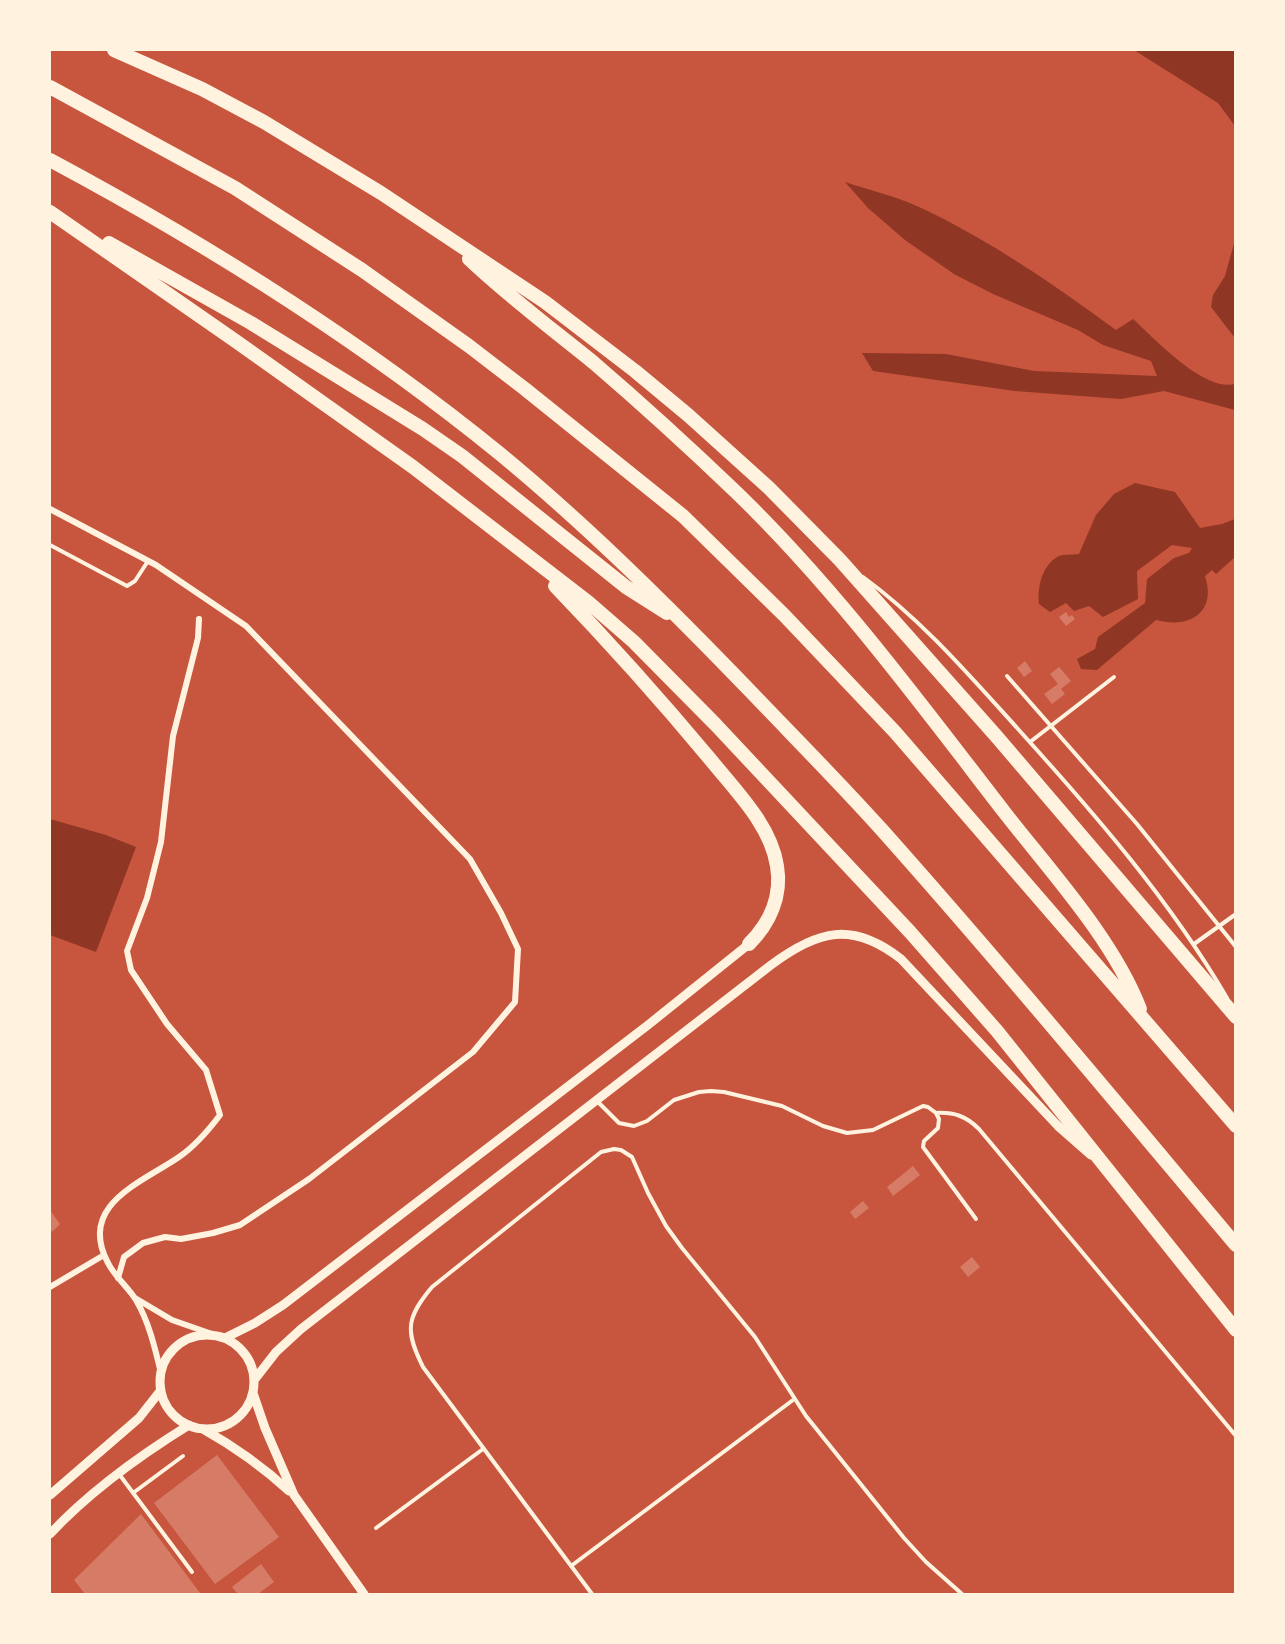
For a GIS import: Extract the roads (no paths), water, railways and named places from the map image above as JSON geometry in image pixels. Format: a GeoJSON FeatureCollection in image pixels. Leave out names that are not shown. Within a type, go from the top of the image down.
{"type":"FeatureCollection","features":[{"type":"Feature","properties":{"kind":"highway"},"geometry":{"type":"LineString","coordinates":[[114,50],[202,89],[264,122],[381,193],[442,236],[544,302],[635,371],[688,415],[769,488],[840,560],[1005,746],[1236,1017]]}},
{"type":"Feature","properties":{"kind":"highway"},"geometry":{"type":"LineString","coordinates":[[50,87],[235,188],[362,270],[525,389],[683,516],[753,583],[895,732],[1236,1126]]}},
{"type":"Feature","properties":{"kind":"highway"},"geometry":{"type":"LineString","coordinates":[[50,159],[201,244],[290,301],[387,369],[500,454],[633,572],[686,624],[880,828],[1236,1245]]}},
{"type":"Feature","properties":{"kind":"highway"},"geometry":{"type":"LineString","coordinates":[[50,211],[251,323],[423,429],[462,456],[626,587],[686,624]]}},
{"type":"Feature","properties":{"kind":"highway"},"geometry":{"type":"LineString","coordinates":[[50,211],[404,461],[588,602],[634,642],[716,725],[910,932],[997,1031],[1236,1330]]}},
{"type":"Feature","properties":{"kind":"highway"},"geometry":{"type":"LineString","coordinates":[[442,236],[493,282],[641,404],[739,495],[848,612],[1092,925],[1126,977],[1144,1020]]}},
{"type":"Feature","properties":{"kind":"highway"},"geometry":{"type":"LineString","coordinates":[[526,556],[603,635],[661,700],[731,785],[765,832],[777,865],[777,891],[767,923],[749,944]]}},
{"type":"Feature","properties":{"kind":"street"},"geometry":{"type":"LineString","coordinates":[[50,509],[148,561],[246,626],[470,859],[501,912],[518,949],[515,1002],[473,1052],[309,1179],[240,1225],[181,1239],[165,1237],[143,1243],[124,1257],[117,1278]]}},
{"type":"Feature","properties":{"kind":"street"},"geometry":{"type":"LineString","coordinates":[[135,1298],[149,1330],[161,1373],[161,1390],[166,1405],[176,1417],[189,1425],[215,1428],[228,1424],[240,1416],[254,1393],[255,1380],[250,1362],[240,1347],[225,1338],[172,1320],[135,1298],[117,1278],[104,1255],[99,1227],[115,1198],[180,1156],[204,1136],[220,1115],[206,1070],[167,1024],[131,970],[127,951],[147,898],[161,842],[173,736],[194,659],[199,619]]}},
{"type":"Feature","properties":{"kind":"street"},"geometry":{"type":"LineString","coordinates":[[255,1380],[276,1352],[301,1329],[790,951],[819,937],[846,935],[872,941],[901,959],[1058,1126],[1103,1164]]}},
{"type":"Feature","properties":{"kind":"street"},"geometry":{"type":"LineString","coordinates":[[225,1338],[283,1305],[648,1025],[749,944]]}},
{"type":"Feature","properties":{"kind":"street"},"geometry":{"type":"LineString","coordinates":[[50,1287],[104,1255]]}},
{"type":"Feature","properties":{"kind":"street"},"geometry":{"type":"LineString","coordinates":[[161,1373],[167,1356],[179,1344],[195,1336],[212,1334]]}},
{"type":"Feature","properties":{"kind":"street"},"geometry":{"type":"LineString","coordinates":[[50,1495],[139,1418],[161,1390]]}},
{"type":"Feature","properties":{"kind":"street"},"geometry":{"type":"LineString","coordinates":[[254,1393],[265,1428],[294,1495]]}},
{"type":"Feature","properties":{"kind":"street"},"geometry":{"type":"LineString","coordinates":[[50,1534],[118,1473],[189,1425]]}},
{"type":"Feature","properties":{"kind":"street"},"geometry":{"type":"LineString","coordinates":[[201,1428],[266,1469],[294,1495],[364,1594]]}},
{"type":"Feature","properties":{"kind":"lane"},"geometry":{"type":"LineString","coordinates":[[50,545],[127,586],[139,576],[148,561]]}},
{"type":"Feature","properties":{"kind":"lane"},"geometry":{"type":"LineString","coordinates":[[840,560],[889,596],[940,643],[1030,742],[1151,886],[1194,944],[1236,1011]]}},
{"type":"Feature","properties":{"kind":"lane"},"geometry":{"type":"LineString","coordinates":[[1007,676],[1137,824],[1236,947]]}},
{"type":"Feature","properties":{"kind":"lane"},"geometry":{"type":"LineString","coordinates":[[1030,742],[1114,677]]}},
{"type":"Feature","properties":{"kind":"lane"},"geometry":{"type":"LineString","coordinates":[[1194,944],[1236,914]]}},
{"type":"Feature","properties":{"kind":"lane"},"geometry":{"type":"LineString","coordinates":[[597,1100],[619,1123],[634,1126],[647,1121],[674,1100],[699,1092],[711,1091],[775,1104],[823,1126],[848,1133],[873,1130],[923,1106],[928,1107],[936,1113],[939,1119],[938,1128],[924,1141],[923,1147],[976,1219]]}},
{"type":"Feature","properties":{"kind":"lane"},"geometry":{"type":"LineString","coordinates":[[936,1113],[960,1114],[971,1120],[1236,1436]]}},
{"type":"Feature","properties":{"kind":"lane"},"geometry":{"type":"LineString","coordinates":[[592,1594],[423,1367],[412,1345],[411,1324],[416,1306],[432,1287],[596,1156],[607,1150],[621,1150],[632,1157],[666,1226],[755,1337],[793,1400],[904,1538],[926,1562],[962,1594]]}},
{"type":"Feature","properties":{"kind":"lane"},"geometry":{"type":"LineString","coordinates":[[571,1566],[793,1400]]}},
{"type":"Feature","properties":{"kind":"lane"},"geometry":{"type":"LineString","coordinates":[[376,1527],[483,1449]]}},
{"type":"Feature","properties":{"kind":"lane"},"geometry":{"type":"LineString","coordinates":[[133,1493],[183,1456]]}},
{"type":"Feature","properties":{"kind":"lane"},"geometry":{"type":"LineString","coordinates":[[118,1473],[192,1572]]}}]}
